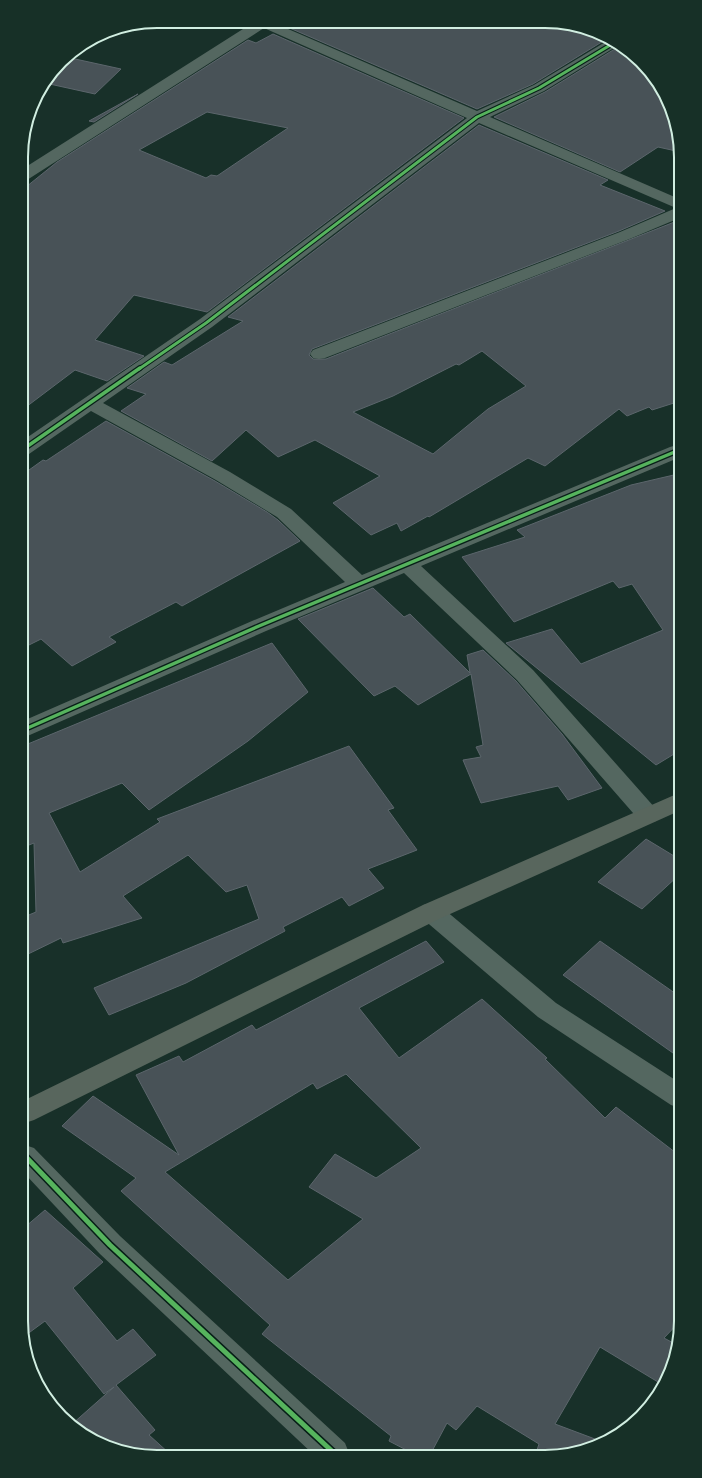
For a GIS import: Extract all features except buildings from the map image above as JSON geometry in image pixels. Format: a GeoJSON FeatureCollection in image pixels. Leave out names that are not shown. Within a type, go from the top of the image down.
{"type":"FeatureCollection","features":[{"type":"Feature","properties":{"kind":"main road"},"geometry":{"type":"LineString","coordinates":[[28,1111],[430,912],[674,803]]}},
{"type":"Feature","properties":{"kind":"street"},"geometry":{"type":"LineString","coordinates":[[28,172],[253,28]]}},
{"type":"Feature","properties":{"kind":"street"},"geometry":{"type":"LineString","coordinates":[[276,28],[674,203]]}},
{"type":"Feature","properties":{"kind":"street"},"geometry":{"type":"LineString","coordinates":[[28,446],[206,323],[477,117],[525,96],[610,45]]}},
{"type":"Feature","properties":{"kind":"street"},"geometry":{"type":"LineString","coordinates":[[319,354],[626,235],[674,214]]}},
{"type":"Feature","properties":{"kind":"street"},"geometry":{"type":"LineString","coordinates":[[90,403],[222,476],[284,513],[359,584]]}},
{"type":"Feature","properties":{"kind":"street"},"geometry":{"type":"LineString","coordinates":[[28,728],[359,584],[674,453]]}},
{"type":"Feature","properties":{"kind":"street"},"geometry":{"type":"LineString","coordinates":[[407,564],[525,675],[648,815]]}},
{"type":"Feature","properties":{"kind":"street"},"geometry":{"type":"LineString","coordinates":[[430,912],[547,1010],[674,1093]]}},
{"type":"Feature","properties":{"kind":"street"},"geometry":{"type":"LineString","coordinates":[[28,1159],[110,1245],[330,1450]]}},
{"type":"Feature","properties":{"kind":"cycle path"},"geometry":{"type":"LineString","coordinates":[[28,446],[206,323],[477,117],[539,88],[610,45]]}},
{"type":"Feature","properties":{"kind":"cycle path"},"geometry":{"type":"LineString","coordinates":[[28,728],[259,626],[674,452]]}},
{"type":"Feature","properties":{"kind":"cycle path"},"geometry":{"type":"LineString","coordinates":[[28,1159],[110,1245],[331,1450]]}}]}
